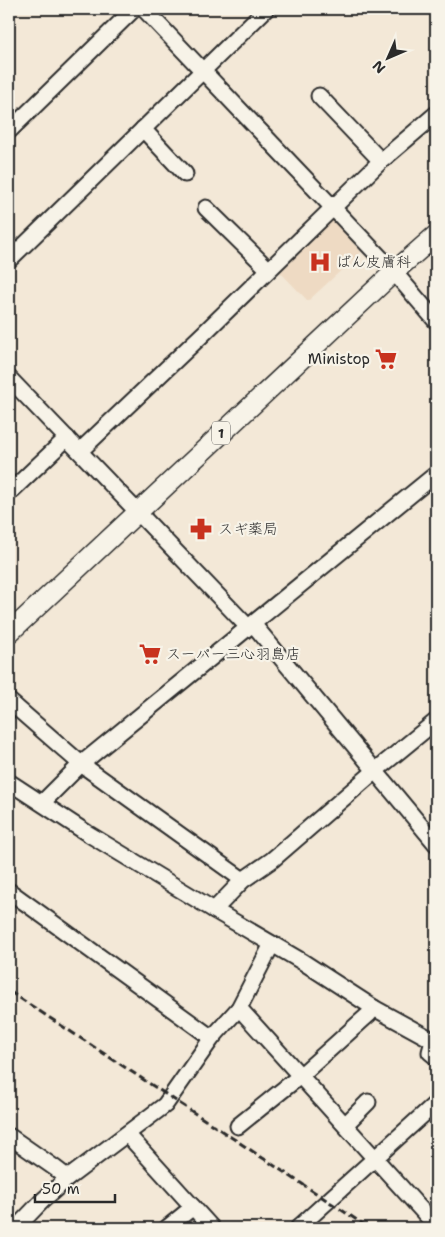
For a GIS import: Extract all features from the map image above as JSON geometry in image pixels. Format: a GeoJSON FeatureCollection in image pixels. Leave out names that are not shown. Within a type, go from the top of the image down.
{"type":"FeatureCollection","features":[{"type":"Feature","properties":{"kind":"main road","name":"1"},"geometry":{"type":"LineString","coordinates":[[9,633],[394,272],[436,236]]}},
{"type":"Feature","properties":{"kind":"street"},"geometry":{"type":"LineString","coordinates":[[9,131],[134,9]]}},
{"type":"Feature","properties":{"kind":"street"},"geometry":{"type":"LineString","coordinates":[[144,9],[394,272],[436,320]]}},
{"type":"Feature","properties":{"kind":"street"},"geometry":{"type":"LineString","coordinates":[[9,260],[266,9]]}},
{"type":"Feature","properties":{"kind":"street"},"geometry":{"type":"LineString","coordinates":[[319,96],[381,161]]}},
{"type":"Feature","properties":{"kind":"street"},"geometry":{"type":"LineString","coordinates":[[80,451],[203,334],[332,207],[381,161],[436,114]]}},
{"type":"Feature","properties":{"kind":"street"},"geometry":{"type":"LineString","coordinates":[[143,130],[185,174]]}},
{"type":"Feature","properties":{"kind":"street"},"geometry":{"type":"LineString","coordinates":[[206,208],[268,269]]}},
{"type":"Feature","properties":{"kind":"street"},"geometry":{"type":"LineString","coordinates":[[9,378],[250,626],[436,844]]}},
{"type":"Feature","properties":{"kind":"street"},"geometry":{"type":"LineString","coordinates":[[9,493],[67,438]]}},
{"type":"Feature","properties":{"kind":"street"},"geometry":{"type":"LineString","coordinates":[[42,803],[81,764],[436,474]]}},
{"type":"Feature","properties":{"kind":"street"},"geometry":{"type":"LineString","coordinates":[[9,701],[81,764],[243,880]]}},
{"type":"Feature","properties":{"kind":"street"},"geometry":{"type":"LineString","coordinates":[[214,910],[243,880],[272,860],[436,721]]}},
{"type":"Feature","properties":{"kind":"street"},"geometry":{"type":"LineString","coordinates":[[9,782],[214,910],[334,980],[374,1008],[435,1042],[430,1052],[436,1057]]}},
{"type":"Feature","properties":{"kind":"street"},"geometry":{"type":"LineString","coordinates":[[9,891],[212,1038]]}},
{"type":"Feature","properties":{"kind":"street"},"geometry":{"type":"LineString","coordinates":[[16,1228],[68,1178],[165,1105],[212,1038],[239,1008],[272,944]]}},
{"type":"Feature","properties":{"kind":"street"},"geometry":{"type":"LineString","coordinates":[[239,1008],[436,1226]]}},
{"type":"Feature","properties":{"kind":"street"},"geometry":{"type":"LineString","coordinates":[[238,1126],[300,1076],[374,1008]]}},
{"type":"Feature","properties":{"kind":"street"},"geometry":{"type":"LineString","coordinates":[[344,1126],[368,1102]]}},
{"type":"Feature","properties":{"kind":"street"},"geometry":{"type":"LineString","coordinates":[[298,1228],[436,1103]]}},
{"type":"Feature","properties":{"kind":"street"},"geometry":{"type":"LineString","coordinates":[[127,1134],[212,1228]]}},
{"type":"Feature","properties":{"kind":"street"},"geometry":{"type":"LineString","coordinates":[[9,1136],[68,1178]]}},
{"type":"Feature","properties":{"kind":"street"},"geometry":{"type":"LineString","coordinates":[[167,1228],[193,1207]]}},
{"type":"Feature","properties":{"kind":"shaded area","name":"ばん皮膚科"},"geometry":{"type":"Polygon","coordinates":[[[333,220],[361,252],[308,301],[280,272],[333,220]]]}},
{"type":"Feature","properties":{"kind":"waterway"},"geometry":{"type":"LineString","coordinates":[[219,586],[249,617]]}},
{"type":"Feature","properties":{"kind":"railway"},"geometry":{"type":"LineString","coordinates":[[9,991],[369,1228]]}},
{"type":"Feature","properties":{"kind":"place","name":"ばん皮膚科"},"geometry":{"type":"Point","coordinates":[320,262]}},
{"type":"Feature","properties":{"kind":"place","name":"Ministop"},"geometry":{"type":"Point","coordinates":[386,359]}},
{"type":"Feature","properties":{"kind":"place","name":"スギ薬局"},"geometry":{"type":"Point","coordinates":[201,529]}},
{"type":"Feature","properties":{"kind":"place","name":"スーパー三心羽島店"},"geometry":{"type":"Point","coordinates":[150,654]}}]}
